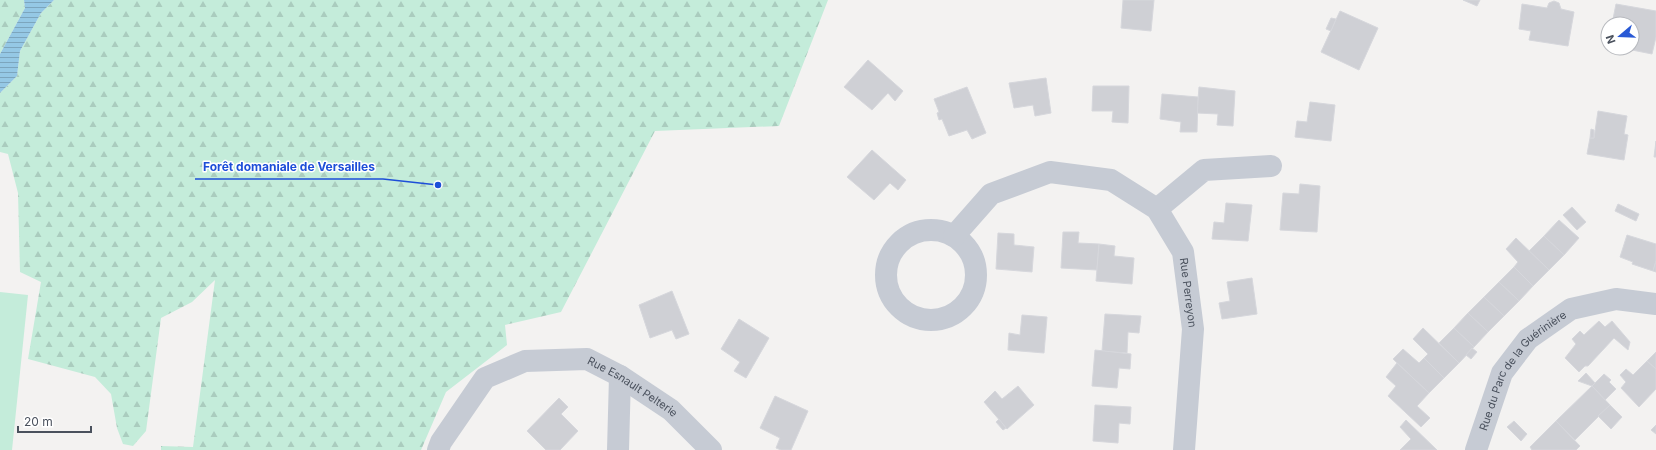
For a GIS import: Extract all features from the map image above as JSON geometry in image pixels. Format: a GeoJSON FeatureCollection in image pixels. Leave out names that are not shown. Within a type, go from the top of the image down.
{"type":"FeatureCollection","features":[{"type":"Feature","properties":{"kind":"street"},"geometry":{"type":"LineString","coordinates":[[1157,209],[1204,170],[1271,166]]}},
{"type":"Feature","properties":{"kind":"street","name":"Rue Perreyon"},"geometry":{"type":"LineString","coordinates":[[954,236],[991,194],[1050,172],[1112,180],[1157,209],[1183,252],[1193,329],[1184,450]]}},
{"type":"Feature","properties":{"kind":"street"},"geometry":{"type":"LineString","coordinates":[[924,230],[939,231],[954,236],[965,245],[972,257],[976,271],[975,285],[970,299],[961,310],[942,319],[921,319],[907,314],[895,303],[888,290],[886,274],[889,259],[897,245],[909,236],[924,230]]}},
{"type":"Feature","properties":{"kind":"street","name":"Rue du Parc de la Guérinière"},"geometry":{"type":"LineString","coordinates":[[1476,450],[1502,373],[1528,339],[1571,309],[1616,299],[1656,304]]}},
{"type":"Feature","properties":{"kind":"street","name":"Rue Esnault Pelterie"},"geometry":{"type":"LineString","coordinates":[[438,450],[441,442],[485,378],[525,361],[587,359],[620,376],[671,410],[711,450]]}},
{"type":"Feature","properties":{"kind":"street"},"geometry":{"type":"LineString","coordinates":[[618,450],[620,376]]}},
{"type":"Feature","properties":{"kind":"green space"},"geometry":{"type":"Polygon","coordinates":[[[0,0],[24,0],[25,8],[0,54],[0,0]]]}},
{"type":"Feature","properties":{"kind":"green space"},"geometry":{"type":"Polygon","coordinates":[[[54,0],[828,0],[779,126],[655,131],[561,312],[505,325],[507,345],[446,392],[421,450],[161,450],[161,446],[193,447],[215,280],[192,302],[161,318],[146,431],[133,446],[123,444],[117,428],[111,394],[95,377],[28,359],[41,282],[20,272],[18,193],[8,154],[0,152],[0,93],[17,76],[20,51],[41,13],[54,0]]]}},
{"type":"Feature","properties":{"kind":"green space"},"geometry":{"type":"Polygon","coordinates":[[[0,292],[28,295],[12,450],[0,450],[0,292]]]}},
{"type":"Feature","properties":{"kind":"water"},"geometry":{"type":"Polygon","coordinates":[[[24,0],[54,0],[41,13],[20,51],[17,76],[0,93],[0,54],[25,8],[24,0]]]}},
{"type":"Feature","properties":{"kind":"building"},"geometry":{"type":"Polygon","coordinates":[[[1123,0],[1154,0],[1151,31],[1121,28],[1123,0]]]}},
{"type":"Feature","properties":{"kind":"building"},"geometry":{"type":"Polygon","coordinates":[[[1463,0],[1480,0],[1477,6],[1463,0]]]}},
{"type":"Feature","properties":{"kind":"building"},"geometry":{"type":"Polygon","coordinates":[[[1554,1],[1559,3],[1561,9],[1574,12],[1568,46],[1529,40],[1531,31],[1519,29],[1522,4],[1547,8],[1549,3],[1554,1]]]}},
{"type":"Feature","properties":{"kind":"building"},"geometry":{"type":"Polygon","coordinates":[[[1616,4],[1656,11],[1656,37],[1652,54],[1640,52],[1640,16],[1614,16],[1616,4]]]}},
{"type":"Feature","properties":{"kind":"building"},"geometry":{"type":"Polygon","coordinates":[[[1340,11],[1378,28],[1359,70],[1321,52],[1340,11]]]}},
{"type":"Feature","properties":{"kind":"building"},"geometry":{"type":"Polygon","coordinates":[[[1331,18],[1336,19],[1331,31],[1326,29],[1331,18]]]}},
{"type":"Feature","properties":{"kind":"building"},"geometry":{"type":"Polygon","coordinates":[[[868,60],[903,91],[895,101],[888,93],[872,110],[844,87],[868,60]]]}},
{"type":"Feature","properties":{"kind":"building"},"geometry":{"type":"Polygon","coordinates":[[[1046,78],[1051,113],[1035,116],[1033,105],[1014,108],[1009,83],[1046,78]]]}},
{"type":"Feature","properties":{"kind":"building"},"geometry":{"type":"Polygon","coordinates":[[[1093,86],[1129,86],[1128,123],[1112,122],[1113,111],[1092,111],[1093,86]]]}},
{"type":"Feature","properties":{"kind":"building"},"geometry":{"type":"Polygon","coordinates":[[[967,87],[986,133],[972,139],[967,130],[949,136],[942,119],[939,120],[937,113],[939,112],[934,99],[967,87]]]}},
{"type":"Feature","properties":{"kind":"building"},"geometry":{"type":"Polygon","coordinates":[[[1199,87],[1235,91],[1233,126],[1217,125],[1218,114],[1197,113],[1199,87]]]}},
{"type":"Feature","properties":{"kind":"building"},"geometry":{"type":"Polygon","coordinates":[[[1162,94],[1198,97],[1197,132],[1180,132],[1181,122],[1160,119],[1162,94]]]}},
{"type":"Feature","properties":{"kind":"building"},"geometry":{"type":"Polygon","coordinates":[[[1310,102],[1335,105],[1331,141],[1295,137],[1297,121],[1307,122],[1310,102]]]}},
{"type":"Feature","properties":{"kind":"building"},"geometry":{"type":"Polygon","coordinates":[[[1598,111],[1627,116],[1624,134],[1628,135],[1624,160],[1587,154],[1590,138],[1594,138],[1598,111]]]}},
{"type":"Feature","properties":{"kind":"building"},"geometry":{"type":"Polygon","coordinates":[[[1591,129],[1594,130],[1594,138],[1590,138],[1591,129]]]}},
{"type":"Feature","properties":{"kind":"building"},"geometry":{"type":"Polygon","coordinates":[[[1656,141],[1656,157],[1654,157],[1656,141]]]}},
{"type":"Feature","properties":{"kind":"building"},"geometry":{"type":"Polygon","coordinates":[[[872,150],[906,180],[898,190],[890,183],[874,200],[847,177],[872,150]]]}},
{"type":"Feature","properties":{"kind":"building"},"geometry":{"type":"Polygon","coordinates":[[[1300,184],[1320,186],[1317,232],[1280,230],[1283,193],[1299,194],[1300,184]]]}},
{"type":"Feature","properties":{"kind":"building"},"geometry":{"type":"Polygon","coordinates":[[[1226,203],[1252,205],[1248,241],[1212,239],[1214,222],[1224,223],[1226,203]]]}},
{"type":"Feature","properties":{"kind":"building"},"geometry":{"type":"Polygon","coordinates":[[[1618,204],[1639,214],[1636,221],[1615,211],[1618,204]]]}},
{"type":"Feature","properties":{"kind":"building"},"geometry":{"type":"Polygon","coordinates":[[[1572,207],[1586,222],[1577,230],[1563,215],[1572,207]]]}},
{"type":"Feature","properties":{"kind":"building"},"geometry":{"type":"Polygon","coordinates":[[[1559,220],[1579,238],[1564,255],[1544,236],[1559,220]]]}},
{"type":"Feature","properties":{"kind":"building"},"geometry":{"type":"Polygon","coordinates":[[[1063,232],[1079,232],[1078,243],[1099,244],[1097,270],[1061,268],[1063,232]]]}},
{"type":"Feature","properties":{"kind":"building"},"geometry":{"type":"Polygon","coordinates":[[[998,233],[1014,234],[1014,245],[1034,247],[1032,272],[996,269],[998,233]]]}},
{"type":"Feature","properties":{"kind":"building"},"geometry":{"type":"Polygon","coordinates":[[[1627,235],[1656,244],[1656,261],[1653,271],[1632,264],[1633,262],[1620,257],[1627,235]]]}},
{"type":"Feature","properties":{"kind":"building"},"geometry":{"type":"Polygon","coordinates":[[[1544,236],[1564,255],[1549,270],[1529,251],[1544,236]]]}},
{"type":"Feature","properties":{"kind":"building"},"geometry":{"type":"Polygon","coordinates":[[[1516,238],[1549,270],[1533,286],[1514,267],[1518,262],[1506,249],[1516,238]]]}},
{"type":"Feature","properties":{"kind":"building"},"geometry":{"type":"Polygon","coordinates":[[[1099,244],[1115,246],[1114,256],[1134,258],[1132,284],[1096,281],[1099,244]]]}},
{"type":"Feature","properties":{"kind":"building"},"geometry":{"type":"Polygon","coordinates":[[[1656,261],[1656,272],[1653,271],[1656,261]]]}},
{"type":"Feature","properties":{"kind":"building"},"geometry":{"type":"Polygon","coordinates":[[[1514,267],[1533,286],[1519,301],[1499,282],[1514,267]]]}},
{"type":"Feature","properties":{"kind":"building"},"geometry":{"type":"Polygon","coordinates":[[[1252,278],[1257,314],[1222,319],[1219,303],[1230,301],[1227,282],[1252,278]]]}},
{"type":"Feature","properties":{"kind":"building"},"geometry":{"type":"Polygon","coordinates":[[[1499,282],[1519,301],[1504,316],[1484,297],[1499,282]]]}},
{"type":"Feature","properties":{"kind":"building"},"geometry":{"type":"Polygon","coordinates":[[[672,291],[689,334],[676,339],[672,330],[650,338],[639,305],[672,291]]]}},
{"type":"Feature","properties":{"kind":"building"},"geometry":{"type":"Polygon","coordinates":[[[1484,297],[1504,316],[1488,332],[1468,313],[1484,297]]]}},
{"type":"Feature","properties":{"kind":"building"},"geometry":{"type":"Polygon","coordinates":[[[1468,313],[1488,332],[1474,347],[1454,328],[1468,313]]]}},
{"type":"Feature","properties":{"kind":"building"},"geometry":{"type":"Polygon","coordinates":[[[1105,314],[1141,316],[1139,333],[1128,332],[1127,353],[1102,351],[1105,314]]]}},
{"type":"Feature","properties":{"kind":"building"},"geometry":{"type":"Polygon","coordinates":[[[1022,315],[1047,317],[1044,353],[1008,350],[1009,333],[1020,335],[1022,315]]]}},
{"type":"Feature","properties":{"kind":"building"},"geometry":{"type":"Polygon","coordinates":[[[739,319],[769,338],[746,378],[734,371],[740,362],[721,349],[739,319]]]}},
{"type":"Feature","properties":{"kind":"building"},"geometry":{"type":"Polygon","coordinates":[[[1599,321],[1605,327],[1612,321],[1630,342],[1628,350],[1614,338],[1588,366],[1585,366],[1579,372],[1565,358],[1576,344],[1572,339],[1580,331],[1584,335],[1599,321]]]}},
{"type":"Feature","properties":{"kind":"building"},"geometry":{"type":"Polygon","coordinates":[[[1423,328],[1459,363],[1444,378],[1424,358],[1428,354],[1413,339],[1423,328]]]}},
{"type":"Feature","properties":{"kind":"building"},"geometry":{"type":"Polygon","coordinates":[[[1454,328],[1474,347],[1459,363],[1439,343],[1454,328]]]}},
{"type":"Feature","properties":{"kind":"building"},"geometry":{"type":"Polygon","coordinates":[[[1472,348],[1477,352],[1471,359],[1466,355],[1472,348]]]}},
{"type":"Feature","properties":{"kind":"building"},"geometry":{"type":"Polygon","coordinates":[[[1403,349],[1419,363],[1424,358],[1444,378],[1429,393],[1393,359],[1403,349]]]}},
{"type":"Feature","properties":{"kind":"building"},"geometry":{"type":"Polygon","coordinates":[[[1095,350],[1131,354],[1130,369],[1119,368],[1117,388],[1092,386],[1095,350]]]}},
{"type":"Feature","properties":{"kind":"building"},"geometry":{"type":"Polygon","coordinates":[[[1656,352],[1656,369],[1647,361],[1656,352]]]}},
{"type":"Feature","properties":{"kind":"building"},"geometry":{"type":"Polygon","coordinates":[[[1647,361],[1656,369],[1656,389],[1639,407],[1621,388],[1626,382],[1620,375],[1626,369],[1633,375],[1647,361]]]}},
{"type":"Feature","properties":{"kind":"building"},"geometry":{"type":"Polygon","coordinates":[[[1397,363],[1429,393],[1417,406],[1430,418],[1421,427],[1388,396],[1396,386],[1386,377],[1397,363]]]}},
{"type":"Feature","properties":{"kind":"building"},"geometry":{"type":"Polygon","coordinates":[[[1586,373],[1595,383],[1592,386],[1578,381],[1586,373]]]}},
{"type":"Feature","properties":{"kind":"building"},"geometry":{"type":"Polygon","coordinates":[[[1604,374],[1611,380],[1609,382],[1616,389],[1605,400],[1592,386],[1604,374]]]}},
{"type":"Feature","properties":{"kind":"building"},"geometry":{"type":"Polygon","coordinates":[[[1018,386],[1034,405],[1007,429],[984,402],[995,391],[1002,399],[1018,386]]]}},
{"type":"Feature","properties":{"kind":"building"},"geometry":{"type":"Polygon","coordinates":[[[1592,386],[1610,405],[1575,440],[1556,421],[1592,386]]]}},
{"type":"Feature","properties":{"kind":"building"},"geometry":{"type":"Polygon","coordinates":[[[775,396],[808,411],[791,450],[781,450],[776,448],[780,438],[760,428],[775,396]]]}},
{"type":"Feature","properties":{"kind":"building"},"geometry":{"type":"Polygon","coordinates":[[[559,398],[568,407],[561,414],[578,431],[560,450],[546,450],[527,431],[559,398]]]}},
{"type":"Feature","properties":{"kind":"building"},"geometry":{"type":"Polygon","coordinates":[[[1095,405],[1131,407],[1130,424],[1119,423],[1118,443],[1093,441],[1095,405]]]}},
{"type":"Feature","properties":{"kind":"building"},"geometry":{"type":"Polygon","coordinates":[[[1610,405],[1622,417],[1611,429],[1598,416],[1610,405]]]}},
{"type":"Feature","properties":{"kind":"building"},"geometry":{"type":"Polygon","coordinates":[[[999,419],[1006,428],[1003,430],[996,422],[999,419]]]}},
{"type":"Feature","properties":{"kind":"building"},"geometry":{"type":"Polygon","coordinates":[[[1406,420],[1437,450],[1400,450],[1411,439],[1400,427],[1406,420]]]}},
{"type":"Feature","properties":{"kind":"building"},"geometry":{"type":"Polygon","coordinates":[[[1514,421],[1527,434],[1521,441],[1507,427],[1514,421]]]}},
{"type":"Feature","properties":{"kind":"building"},"geometry":{"type":"Polygon","coordinates":[[[1556,421],[1580,446],[1576,450],[1532,450],[1530,447],[1556,421]]]}},
{"type":"Feature","properties":{"kind":"building"},"geometry":{"type":"Polygon","coordinates":[[[1656,425],[1656,434],[1651,430],[1656,425]]]}},
{"type":"Feature","properties":{"kind":"place","name":"Forêt domaniale de Versailles"},"geometry":{"type":"Point","coordinates":[438,185]}}]}
